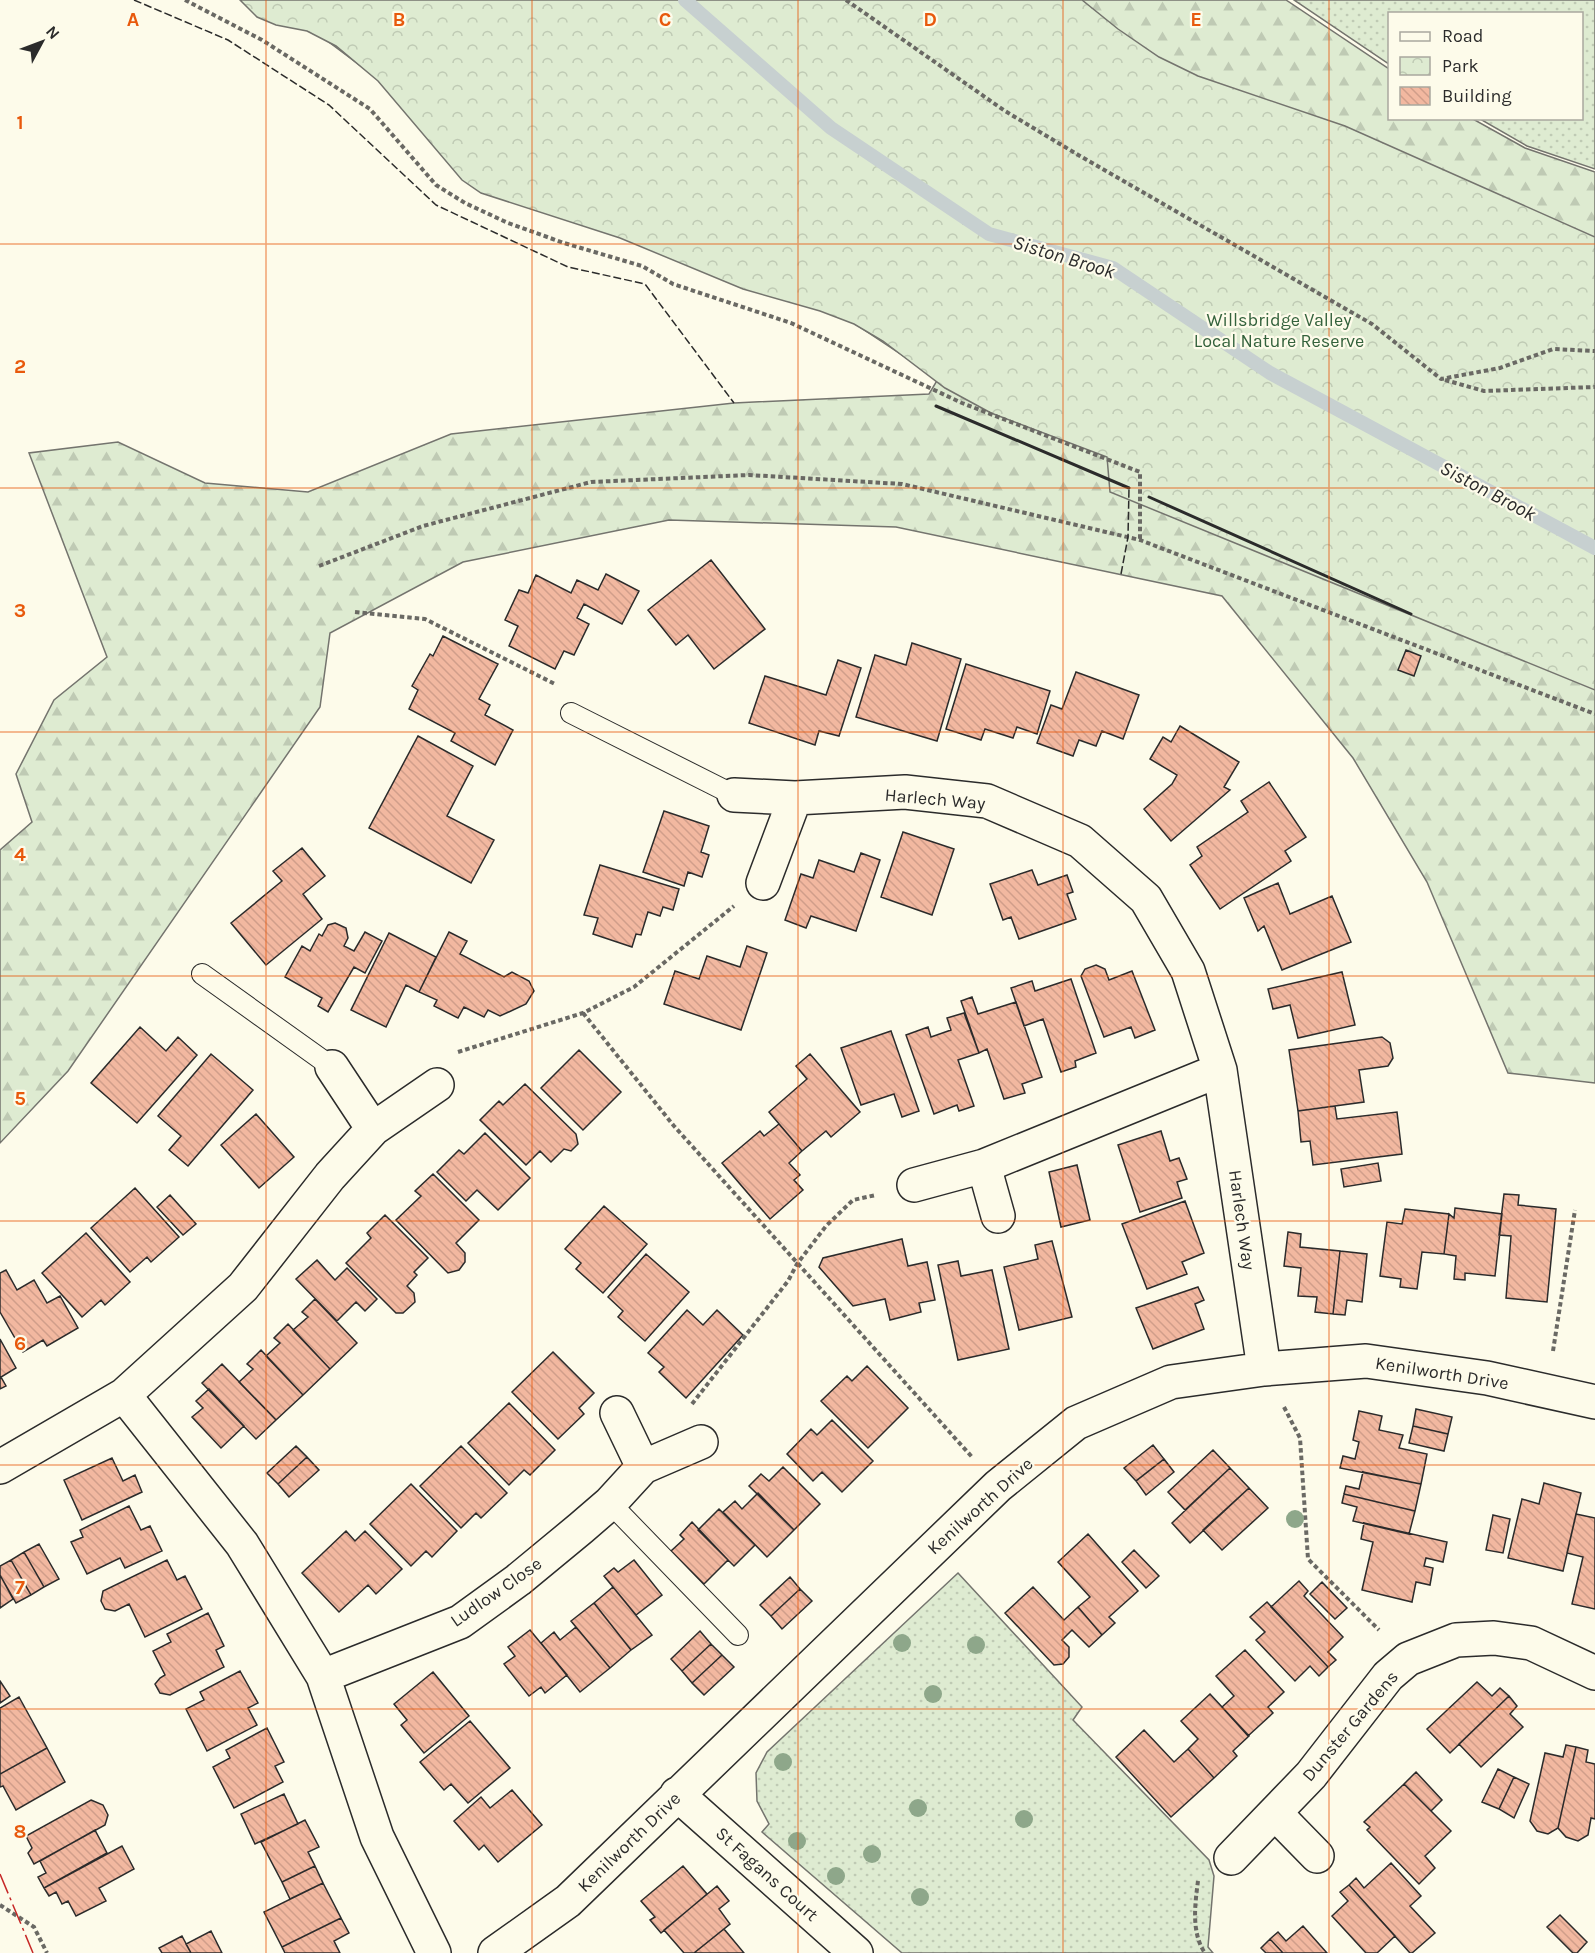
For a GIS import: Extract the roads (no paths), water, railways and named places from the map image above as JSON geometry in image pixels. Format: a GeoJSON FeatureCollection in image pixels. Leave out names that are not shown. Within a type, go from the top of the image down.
{"type":"FeatureCollection","features":[{"type":"Feature","properties":{"kind":"street","name":"Harlech Way"},"geometry":{"type":"LineString","coordinates":[[734,795],[795,798],[905,792],[987,801],[1080,841],[1146,899],[1188,971],[1220,1070],[1264,1369]]}},
{"type":"Feature","properties":{"kind":"street"},"geometry":{"type":"LineString","coordinates":[[768,869],[795,798]]}},
{"type":"Feature","properties":{"kind":"street"},"geometry":{"type":"LineString","coordinates":[[332,1067],[373,1129]]}},
{"type":"Feature","properties":{"kind":"street"},"geometry":{"type":"LineString","coordinates":[[914,1185],[984,1166],[1220,1070]]}},
{"type":"Feature","properties":{"kind":"street"},"geometry":{"type":"LineString","coordinates":[[0,1467],[124,1395],[243,1287],[330,1176],[373,1129],[437,1085]]}},
{"type":"Feature","properties":{"kind":"street"},"geometry":{"type":"LineString","coordinates":[[984,1166],[998,1216]]}},
{"type":"Feature","properties":{"kind":"street","name":"Kenilworth Drive"},"geometry":{"type":"LineString","coordinates":[[495,1953],[568,1901],[998,1486],[1076,1423],[1171,1382],[1264,1369],[1366,1361],[1487,1378],[1595,1402]]}},
{"type":"Feature","properties":{"kind":"street"},"geometry":{"type":"LineString","coordinates":[[124,1395],[242,1544],[323,1676],[377,1837],[434,1953]]}},
{"type":"Feature","properties":{"kind":"street"},"geometry":{"type":"LineString","coordinates":[[617,1413],[643,1467]]}},
{"type":"Feature","properties":{"kind":"street","name":"Ludlow Close"},"geometry":{"type":"LineString","coordinates":[[323,1676],[460,1622],[518,1580],[610,1503],[643,1467],[701,1442]]}},
{"type":"Feature","properties":{"kind":"street","name":"Dunster Gardens"},"geometry":{"type":"LineString","coordinates":[[1231,1858],[1311,1776],[1388,1676],[1408,1659],[1456,1640],[1494,1638],[1531,1643],[1595,1673]]}},
{"type":"Feature","properties":{"kind":"street","name":"St Fagans Court"},"geometry":{"type":"LineString","coordinates":[[677,1794],[856,1953]]}},
{"type":"Feature","properties":{"kind":"street"},"geometry":{"type":"LineString","coordinates":[[1275,1813],[1317,1856]]}},
{"type":"Feature","properties":{"kind":"lane","name":"Harlech Way"},"geometry":{"type":"LineString","coordinates":[[571,713],[734,795]]}},
{"type":"Feature","properties":{"kind":"lane"},"geometry":{"type":"LineString","coordinates":[[202,974],[332,1067]]}},
{"type":"Feature","properties":{"kind":"lane"},"geometry":{"type":"LineString","coordinates":[[610,1503],[738,1635]]}},
{"type":"Feature","properties":{"kind":"waterway","name":"Siston Brook"},"geometry":{"type":"LineString","coordinates":[[685,0],[831,128],[989,234],[1113,268],[1270,373],[1595,548]]}},
{"type":"Feature","properties":{"kind":"park label","name":"Willsbridge Valley Local Nature Reserve"},"geometry":{"type":"Point","coordinates":[1279,330]}}]}
